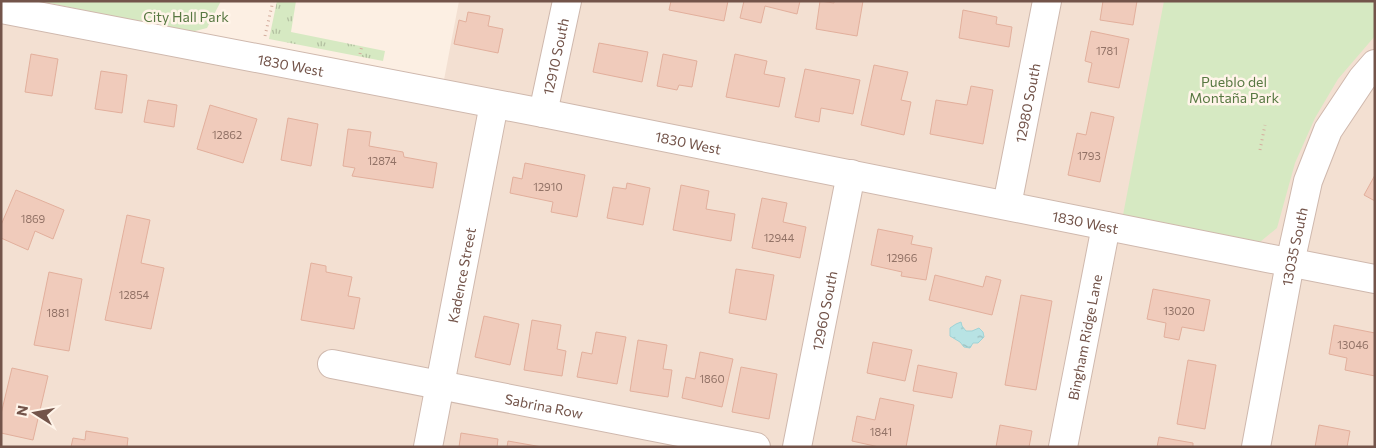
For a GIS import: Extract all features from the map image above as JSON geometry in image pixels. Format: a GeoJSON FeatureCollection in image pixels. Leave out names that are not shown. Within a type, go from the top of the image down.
{"type":"FeatureCollection","features":[{"type":"Feature","properties":{"kind":"street","name":"12910 South"},"geometry":{"type":"LineString","coordinates":[[543,113],[567,1]]}},
{"type":"Feature","properties":{"kind":"street","name":"12980 South"},"geometry":{"type":"LineString","coordinates":[[1006,205],[1046,1]]}},
{"type":"Feature","properties":{"kind":"street","name":"1830 West"},"geometry":{"type":"LineString","coordinates":[[1,9],[543,113],[1375,279]]}},
{"type":"Feature","properties":{"kind":"street","name":"13035 South"},"geometry":{"type":"LineString","coordinates":[[1256,447],[1290,263],[1308,182],[1328,130],[1362,79],[1375,64]]}},
{"type":"Feature","properties":{"kind":"street","name":"Kadence Street"},"geometry":{"type":"LineString","coordinates":[[428,447],[494,104]]}},
{"type":"Feature","properties":{"kind":"street","name":"12960 South"},"geometry":{"type":"LineString","coordinates":[[797,447],[851,174]]}},
{"type":"Feature","properties":{"kind":"street","name":"Bingham Ridge Lane"},"geometry":{"type":"LineString","coordinates":[[1063,447],[1106,226]]}},
{"type":"Feature","properties":{"kind":"street","name":"Sabrina Row"},"geometry":{"type":"LineString","coordinates":[[332,364],[756,447]]}},
{"type":"Feature","properties":{"kind":"path"},"geometry":{"type":"LineString","coordinates":[[264,42],[273,1]]}},
{"type":"Feature","properties":{"kind":"path"},"geometry":{"type":"LineString","coordinates":[[1260,150],[1265,125]]}},
{"type":"Feature","properties":{"kind":"shaded area"},"geometry":{"type":"Polygon","coordinates":[[[459,1],[1375,1],[1375,447],[1,447],[1,22],[439,106],[459,1]]]}},
{"type":"Feature","properties":{"kind":"green space","name":"City Hall Park"},"geometry":{"type":"Polygon","coordinates":[[[39,1],[221,1],[207,28],[191,32],[39,1]]]}},
{"type":"Feature","properties":{"kind":"green space"},"geometry":{"type":"Polygon","coordinates":[[[277,1],[296,1],[291,32],[385,51],[383,61],[269,39],[277,1]]]}},
{"type":"Feature","properties":{"kind":"green space","name":"Pueblo del Montaña Park"},"geometry":{"type":"Polygon","coordinates":[[[1164,1],[1375,1],[1375,36],[1338,79],[1315,118],[1295,163],[1277,228],[1260,242],[1123,215],[1164,1]]]}},
{"type":"Feature","properties":{"kind":"water"},"geometry":{"type":"Polygon","coordinates":[[[961,322],[966,331],[979,328],[983,332],[984,337],[978,343],[973,343],[970,348],[964,347],[950,336],[950,328],[961,322]]]}},
{"type":"Feature","properties":{"kind":"building"},"geometry":{"type":"Polygon","coordinates":[[[671,1],[728,1],[724,21],[669,10],[671,1]]]}},
{"type":"Feature","properties":{"kind":"building"},"geometry":{"type":"Polygon","coordinates":[[[744,1],[800,1],[797,14],[765,6],[761,23],[740,18],[744,1]]]}},
{"type":"Feature","properties":{"kind":"building"},"geometry":{"type":"Polygon","coordinates":[[[820,1],[834,3],[834,1],[863,1],[857,36],[816,29],[820,1]]]}},
{"type":"Feature","properties":{"kind":"building"},"geometry":{"type":"Polygon","coordinates":[[[1103,1],[1137,1],[1133,25],[1100,20],[1103,1]]]}},
{"type":"Feature","properties":{"kind":"building"},"geometry":{"type":"Polygon","coordinates":[[[963,10],[997,17],[996,24],[1012,27],[1009,47],[959,38],[963,10]]]}},
{"type":"Feature","properties":{"kind":"building"},"geometry":{"type":"Polygon","coordinates":[[[468,12],[490,16],[488,26],[503,29],[498,53],[454,44],[459,20],[466,22],[468,12]]]}},
{"type":"Feature","properties":{"kind":"building"},"geometry":{"type":"Polygon","coordinates":[[[1091,31],[1129,39],[1119,88],[1088,82],[1092,63],[1085,61],[1091,31]]]}},
{"type":"Feature","properties":{"kind":"building"},"geometry":{"type":"Polygon","coordinates":[[[599,43],[648,52],[642,82],[593,72],[599,43]]]}},
{"type":"Feature","properties":{"kind":"building"},"geometry":{"type":"Polygon","coordinates":[[[31,54],[58,59],[52,96],[25,92],[31,54]]]}},
{"type":"Feature","properties":{"kind":"building"},"geometry":{"type":"Polygon","coordinates":[[[663,54],[697,61],[692,87],[679,85],[677,90],[657,86],[663,54]]]}},
{"type":"Feature","properties":{"kind":"building"},"geometry":{"type":"Polygon","coordinates":[[[735,54],[767,61],[764,74],[785,78],[779,107],[726,97],[735,54]]]}},
{"type":"Feature","properties":{"kind":"building"},"geometry":{"type":"Polygon","coordinates":[[[874,65],[908,72],[901,100],[911,102],[904,135],[861,125],[874,65]]]}},
{"type":"Feature","properties":{"kind":"building"},"geometry":{"type":"Polygon","coordinates":[[[805,69],[860,80],[853,114],[821,108],[819,122],[795,117],[805,69]]]}},
{"type":"Feature","properties":{"kind":"building"},"geometry":{"type":"Polygon","coordinates":[[[101,71],[127,75],[122,113],[95,109],[101,71]]]}},
{"type":"Feature","properties":{"kind":"building"},"geometry":{"type":"Polygon","coordinates":[[[971,86],[993,90],[983,144],[930,134],[936,100],[967,105],[971,86]]]}},
{"type":"Feature","properties":{"kind":"building"},"geometry":{"type":"Polygon","coordinates":[[[148,100],[177,105],[174,127],[144,122],[148,100]]]}},
{"type":"Feature","properties":{"kind":"building"},"geometry":{"type":"Polygon","coordinates":[[[210,105],[257,119],[243,163],[197,149],[210,105]]]}},
{"type":"Feature","properties":{"kind":"building"},"geometry":{"type":"Polygon","coordinates":[[[1091,112],[1114,117],[1100,182],[1068,175],[1077,133],[1086,135],[1091,112]]]}},
{"type":"Feature","properties":{"kind":"building"},"geometry":{"type":"Polygon","coordinates":[[[288,118],[318,124],[311,166],[281,160],[288,118]]]}},
{"type":"Feature","properties":{"kind":"building"},"geometry":{"type":"Polygon","coordinates":[[[348,129],[371,132],[369,146],[403,152],[404,157],[437,163],[433,188],[352,176],[355,168],[343,166],[348,129]]]}},
{"type":"Feature","properties":{"kind":"building"},"geometry":{"type":"Polygon","coordinates":[[[525,163],[585,175],[577,217],[551,212],[553,202],[510,193],[513,177],[522,179],[525,163]]]}},
{"type":"Feature","properties":{"kind":"building"},"geometry":{"type":"Polygon","coordinates":[[[1375,175],[1375,201],[1364,195],[1375,175]]]}},
{"type":"Feature","properties":{"kind":"building"},"geometry":{"type":"Polygon","coordinates":[[[627,183],[650,188],[643,225],[607,218],[613,187],[626,189],[627,183]]]}},
{"type":"Feature","properties":{"kind":"building"},"geometry":{"type":"Polygon","coordinates":[[[681,185],[709,191],[706,209],[735,214],[731,241],[673,230],[681,185]]]}},
{"type":"Feature","properties":{"kind":"building"},"geometry":{"type":"Polygon","coordinates":[[[16,190],[64,210],[53,239],[35,231],[28,250],[1,238],[1,225],[16,190]]]}},
{"type":"Feature","properties":{"kind":"building"},"geometry":{"type":"Polygon","coordinates":[[[762,198],[787,203],[783,222],[806,227],[800,258],[752,248],[762,198]]]}},
{"type":"Feature","properties":{"kind":"building"},"geometry":{"type":"Polygon","coordinates":[[[127,215],[150,220],[141,263],[164,268],[151,329],[105,320],[127,215]]]}},
{"type":"Feature","properties":{"kind":"building"},"geometry":{"type":"Polygon","coordinates":[[[878,229],[913,236],[911,244],[932,248],[926,280],[901,276],[902,272],[871,265],[878,229]]]}},
{"type":"Feature","properties":{"kind":"building"},"geometry":{"type":"Polygon","coordinates":[[[311,263],[326,266],[326,272],[352,277],[348,296],[360,298],[354,329],[301,320],[311,263]]]}},
{"type":"Feature","properties":{"kind":"building"},"geometry":{"type":"Polygon","coordinates":[[[736,269],[774,275],[766,320],[729,313],[736,269]]]}},
{"type":"Feature","properties":{"kind":"building"},"geometry":{"type":"Polygon","coordinates":[[[49,272],[82,279],[69,351],[34,345],[49,272]]]}},
{"type":"Feature","properties":{"kind":"building"},"geometry":{"type":"Polygon","coordinates":[[[935,275],[983,287],[986,276],[1001,280],[992,315],[929,300],[935,275]]]}},
{"type":"Feature","properties":{"kind":"building"},"geometry":{"type":"Polygon","coordinates":[[[1153,289],[1210,300],[1204,331],[1182,327],[1179,340],[1164,337],[1166,323],[1147,319],[1153,289]]]}},
{"type":"Feature","properties":{"kind":"building"},"geometry":{"type":"Polygon","coordinates":[[[1021,295],[1052,301],[1036,390],[1005,385],[1021,295]]]}},
{"type":"Feature","properties":{"kind":"building"},"geometry":{"type":"Polygon","coordinates":[[[484,316],[519,324],[510,365],[475,357],[484,316]]]}},
{"type":"Feature","properties":{"kind":"building"},"geometry":{"type":"Polygon","coordinates":[[[532,320],[561,325],[557,349],[566,351],[562,376],[524,370],[532,320]]]}},
{"type":"Feature","properties":{"kind":"building"},"geometry":{"type":"Polygon","coordinates":[[[1334,325],[1375,333],[1375,376],[1345,370],[1347,358],[1329,354],[1334,325]]]}},
{"type":"Feature","properties":{"kind":"building"},"geometry":{"type":"Polygon","coordinates":[[[596,332],[626,337],[617,384],[577,377],[582,352],[592,354],[596,332]]]}},
{"type":"Feature","properties":{"kind":"building"},"geometry":{"type":"Polygon","coordinates":[[[638,340],[667,345],[663,369],[672,370],[668,397],[630,391],[638,340]]]}},
{"type":"Feature","properties":{"kind":"building"},"geometry":{"type":"Polygon","coordinates":[[[873,342],[912,350],[905,381],[867,373],[873,342]]]}},
{"type":"Feature","properties":{"kind":"building"},"geometry":{"type":"Polygon","coordinates":[[[700,352],[733,359],[722,407],[682,398],[686,377],[695,379],[700,352]]]}},
{"type":"Feature","properties":{"kind":"building"},"geometry":{"type":"Polygon","coordinates":[[[1188,360],[1216,365],[1205,429],[1177,424],[1188,360]]]}},
{"type":"Feature","properties":{"kind":"building"},"geometry":{"type":"Polygon","coordinates":[[[918,365],[957,373],[952,398],[913,391],[918,365]]]}},
{"type":"Feature","properties":{"kind":"building"},"geometry":{"type":"Polygon","coordinates":[[[741,367],[777,374],[769,419],[732,412],[741,367]]]}},
{"type":"Feature","properties":{"kind":"building"},"geometry":{"type":"Polygon","coordinates":[[[12,368],[48,376],[33,440],[1,433],[1,414],[12,368]]]}},
{"type":"Feature","properties":{"kind":"building"},"geometry":{"type":"Polygon","coordinates":[[[880,398],[914,405],[906,447],[879,447],[852,441],[857,416],[875,420],[880,398]]]}},
{"type":"Feature","properties":{"kind":"building"},"geometry":{"type":"Polygon","coordinates":[[[1000,425],[1032,431],[1029,447],[996,447],[1000,425]]]}},
{"type":"Feature","properties":{"kind":"building"},"geometry":{"type":"Polygon","coordinates":[[[1319,425],[1350,431],[1347,447],[1315,447],[1319,425]]]}},
{"type":"Feature","properties":{"kind":"building"},"geometry":{"type":"Polygon","coordinates":[[[86,431],[128,438],[127,447],[71,447],[73,438],[85,440],[86,431]]]}},
{"type":"Feature","properties":{"kind":"building"},"geometry":{"type":"Polygon","coordinates":[[[461,433],[498,439],[497,447],[459,447],[461,433]]]}},
{"type":"Feature","properties":{"kind":"building"},"geometry":{"type":"Polygon","coordinates":[[[1159,437],[1193,443],[1193,447],[1157,447],[1159,437]]]}},
{"type":"Feature","properties":{"kind":"building"},"geometry":{"type":"Polygon","coordinates":[[[508,441],[542,447],[507,447],[508,441]]]}}]}
